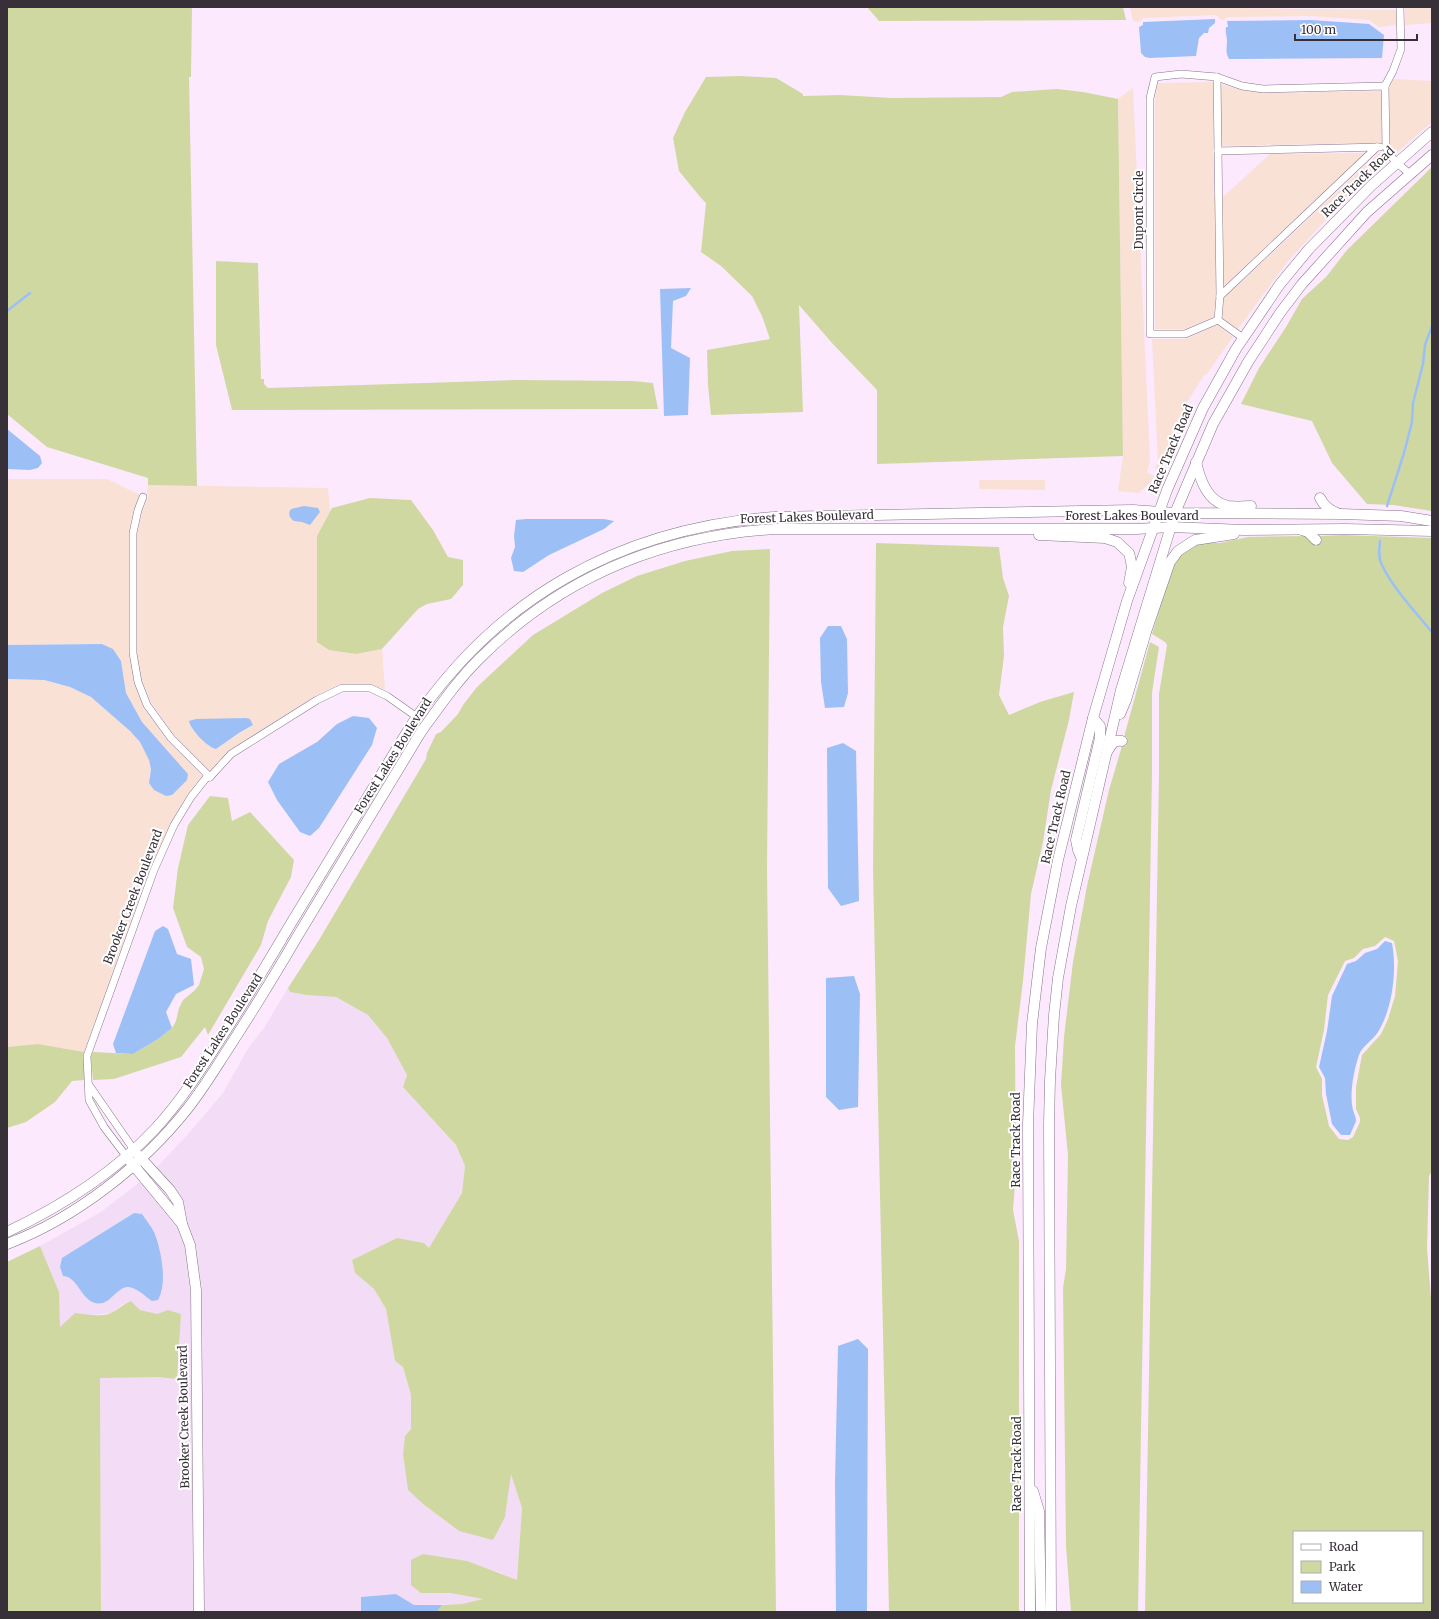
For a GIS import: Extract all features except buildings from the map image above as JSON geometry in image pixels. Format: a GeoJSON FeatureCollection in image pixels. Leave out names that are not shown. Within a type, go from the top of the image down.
{"type":"FeatureCollection","features":[{"type":"Feature","properties":{"kind":"main road","name":"Race Track Road"},"geometry":{"type":"LineString","coordinates":[[1030,1612],[1028,1124],[1032,1024],[1041,948],[1057,867],[1070,806],[1093,718],[1127,601],[1159,511],[1181,455],[1202,408],[1243,338],[1280,284],[1309,249],[1346,209],[1432,132]]}},
{"type":"Feature","properties":{"kind":"main road"},"geometry":{"type":"LineString","coordinates":[[1051,1612],[1050,1080],[1054,1022],[1058,978],[1071,906],[1081,857],[1121,690],[1175,513],[1213,424],[1236,382],[1280,313],[1302,284],[1367,212],[1432,154]]}},
{"type":"Feature","properties":{"kind":"main road"},"geometry":{"type":"LineString","coordinates":[[1196,462],[1204,488],[1223,504],[1228,506],[1285,508],[1308,513]]}},
{"type":"Feature","properties":{"kind":"main road"},"geometry":{"type":"LineString","coordinates":[[1320,498],[1327,508],[1341,514]]}},
{"type":"Feature","properties":{"kind":"main road","name":"Forest Lakes Boulevard"},"geometry":{"type":"LineString","coordinates":[[7,1232],[37,1218],[76,1195],[105,1174],[155,1129],[178,1102],[199,1072],[249,994],[417,717],[447,676],[495,628],[535,597],[594,563],[628,548],[662,536],[702,526],[743,520],[773,518],[1133,510],[1175,513],[1308,513],[1411,518]]}},
{"type":"Feature","properties":{"kind":"main road"},"geometry":{"type":"LineString","coordinates":[[1317,535],[1329,523],[1388,522],[1411,518],[1432,521]]}},
{"type":"Feature","properties":{"kind":"main road","name":"Forest Lakes Boulevard"},"geometry":{"type":"LineString","coordinates":[[7,1244],[65,1215],[111,1183],[163,1138],[188,1108],[211,1076],[260,1000],[421,732],[457,683],[479,659],[504,636],[542,607],[571,588],[597,574],[632,558],[704,537],[746,531],[775,529],[896,528],[1023,530],[1171,527],[1244,530],[1300,530],[1317,535],[1432,531]]}},
{"type":"Feature","properties":{"kind":"main road"},"geometry":{"type":"LineString","coordinates":[[896,528],[912,533],[1042,535],[1111,540],[1122,545],[1130,557],[1132,567],[1127,601]]}},
{"type":"Feature","properties":{"kind":"main road"},"geometry":{"type":"LineString","coordinates":[[1114,722],[1122,712],[1167,567],[1173,557],[1178,551],[1196,540],[1233,534],[1244,530]]}},
{"type":"Feature","properties":{"kind":"main road"},"geometry":{"type":"LineString","coordinates":[[1081,857],[1076,840],[1100,738],[1100,726],[1093,718]]}},
{"type":"Feature","properties":{"kind":"main road"},"geometry":{"type":"LineString","coordinates":[[1105,755],[1114,742],[1118,740],[1122,741]]}},
{"type":"Feature","properties":{"kind":"main road","name":"Brooker Creek Boulevard"},"geometry":{"type":"LineString","coordinates":[[130,1153],[182,1224],[190,1246],[196,1290],[199,1612]]}},
{"type":"Feature","properties":{"kind":"main road"},"geometry":{"type":"LineString","coordinates":[[1030,1482],[1039,1511],[1041,1612]]}},
{"type":"Feature","properties":{"kind":"street"},"geometry":{"type":"LineString","coordinates":[[1400,7],[1401,49],[1393,71],[1385,86],[1386,147],[1388,153],[1410,174]]}},
{"type":"Feature","properties":{"kind":"street","name":"Dupont Circle"},"geometry":{"type":"LineString","coordinates":[[1218,320],[1185,334],[1150,334],[1150,98],[1155,77],[1181,74],[1217,77],[1242,86],[1263,89],[1385,86]]}},
{"type":"Feature","properties":{"kind":"street"},"geometry":{"type":"LineString","coordinates":[[1217,77],[1220,296],[1218,320],[1243,338]]}},
{"type":"Feature","properties":{"kind":"street"},"geometry":{"type":"LineString","coordinates":[[1220,296],[1377,147]]}},
{"type":"Feature","properties":{"kind":"street"},"geometry":{"type":"LineString","coordinates":[[1218,150],[1386,147]]}},
{"type":"Feature","properties":{"kind":"street"},"geometry":{"type":"LineString","coordinates":[[143,497],[138,510],[133,533],[133,653],[138,682],[147,705],[171,738],[210,778]]}},
{"type":"Feature","properties":{"kind":"street","name":"Brooker Creek Boulevard"},"geometry":{"type":"LineString","coordinates":[[130,1153],[104,1127],[89,1100],[87,1056],[154,870],[174,825],[188,803],[206,778],[210,778],[231,754],[317,700],[342,688],[370,688],[387,696],[417,717]]}},
{"type":"Feature","properties":{"kind":"street","name":"Brooker Creek Boulevard"},"geometry":{"type":"LineString","coordinates":[[89,1084],[130,1153]]}},
{"type":"Feature","properties":{"kind":"shaded area"},"geometry":{"type":"Polygon","coordinates":[[[1130,7],[1396,10],[1396,25],[1379,27],[1369,20],[1311,16],[1227,17],[1224,20],[1219,19],[1218,16],[1215,15],[1143,18],[1140,22],[1133,21],[1130,7]]]}},
{"type":"Feature","properties":{"kind":"shaded area"},"geometry":{"type":"Polygon","coordinates":[[[1405,7],[1432,7],[1432,23],[1405,25],[1405,7]]]}},
{"type":"Feature","properties":{"kind":"shaded area"},"geometry":{"type":"Polygon","coordinates":[[[1394,79],[1432,81],[1432,122],[1395,154],[1390,146],[1389,88],[1394,79]]]}},
{"type":"Feature","properties":{"kind":"shaded area"},"geometry":{"type":"Polygon","coordinates":[[[1213,82],[1213,194],[1215,196],[1216,296],[1214,317],[1185,329],[1155,329],[1155,99],[1158,83],[1213,82]]]}},
{"type":"Feature","properties":{"kind":"shaded area"},"geometry":{"type":"Polygon","coordinates":[[[1221,84],[1242,90],[1263,93],[1381,91],[1382,143],[1271,145],[1269,143],[1267,145],[1221,146],[1221,84]]]}},
{"type":"Feature","properties":{"kind":"shaded area"},"geometry":{"type":"Polygon","coordinates":[[[1133,88],[1150,461],[1147,471],[1154,476],[1151,482],[1139,493],[1118,491],[1123,456],[1118,99],[1133,88]]]}},
{"type":"Feature","properties":{"kind":"shaded area"},"geometry":{"type":"Polygon","coordinates":[[[1383,152],[1389,160],[1334,211],[1288,261],[1238,329],[1222,318],[1224,298],[1379,153],[1383,152]]]}},
{"type":"Feature","properties":{"kind":"shaded area"},"geometry":{"type":"Polygon","coordinates":[[[1365,153],[1224,286],[1223,197],[1270,154],[1365,153]]]}},
{"type":"Feature","properties":{"kind":"shaded area"},"geometry":{"type":"Polygon","coordinates":[[[1217,325],[1233,337],[1206,375],[1204,375],[1186,404],[1173,438],[1158,469],[1155,468],[1158,462],[1152,339],[1185,339],[1217,325]]]}},
{"type":"Feature","properties":{"kind":"shaded area"},"geometry":{"type":"Polygon","coordinates":[[[7,479],[107,479],[140,495],[134,509],[129,533],[129,653],[134,683],[144,708],[168,741],[202,776],[187,795],[171,823],[150,868],[84,1052],[38,1044],[7,1047],[7,679],[43,680],[70,687],[91,697],[130,731],[140,742],[149,759],[151,769],[149,778],[188,774],[142,722],[126,693],[121,661],[113,649],[102,644],[7,645],[7,479]]]}},
{"type":"Feature","properties":{"kind":"shaded area"},"geometry":{"type":"Polygon","coordinates":[[[979,480],[1045,480],[1045,490],[979,489],[979,480]]]}},
{"type":"Feature","properties":{"kind":"shaded area"},"geometry":{"type":"Polygon","coordinates":[[[148,485],[328,488],[330,512],[317,536],[329,650],[356,654],[382,649],[385,690],[370,684],[340,684],[315,696],[229,750],[210,771],[174,735],[151,702],[142,680],[137,652],[137,534],[142,512],[149,495],[147,494],[148,485]],[[189,724],[208,746],[216,749],[253,725],[189,724]]]}},
{"type":"Feature","properties":{"kind":"shaded area"},"geometry":{"type":"Polygon","coordinates":[[[288,988],[290,992],[306,995],[336,997],[368,1015],[387,1038],[407,1075],[403,1087],[456,1145],[465,1166],[462,1193],[429,1249],[397,1238],[352,1260],[355,1273],[374,1289],[386,1309],[395,1361],[403,1367],[411,1395],[411,1429],[405,1436],[403,1454],[408,1490],[423,1504],[459,1531],[505,1517],[511,1472],[522,1508],[517,1580],[496,1571],[421,1593],[450,1593],[484,1599],[462,1604],[414,1605],[396,1594],[361,1597],[361,1612],[203,1612],[200,1290],[188,1224],[156,1168],[189,1133],[223,1093],[249,1047],[264,1028],[288,988]]]}},
{"type":"Feature","properties":{"kind":"shaded area"},"geometry":{"type":"Polygon","coordinates":[[[141,1181],[179,1226],[186,1247],[191,1291],[194,1612],[101,1612],[100,1377],[157,1377],[177,1379],[181,1314],[168,1310],[157,1315],[140,1310],[131,1301],[121,1305],[112,1313],[91,1315],[75,1313],[60,1327],[59,1292],[40,1246],[101,1212],[141,1181]],[[134,1213],[115,1225],[60,1267],[63,1275],[71,1278],[84,1294],[103,1303],[109,1300],[120,1290],[128,1287],[135,1289],[142,1294],[162,1293],[162,1261],[142,1214],[134,1213]]]}},
{"type":"Feature","properties":{"kind":"green space"},"geometry":{"type":"Polygon","coordinates":[[[7,7],[192,7],[191,77],[189,77],[197,486],[148,485],[148,478],[47,447],[7,414],[7,7]]]}},
{"type":"Feature","properties":{"kind":"green space"},"geometry":{"type":"Polygon","coordinates":[[[867,7],[1123,7],[1126,20],[879,21],[867,7]]]}},
{"type":"Feature","properties":{"kind":"green space"},"geometry":{"type":"Polygon","coordinates":[[[740,76],[776,78],[803,94],[803,96],[840,95],[892,98],[1001,97],[1012,92],[1057,89],[1083,92],[1118,99],[1123,456],[877,464],[877,390],[832,343],[799,305],[803,412],[711,415],[707,350],[770,339],[762,316],[752,296],[721,266],[701,252],[706,203],[679,171],[673,138],[685,112],[706,77],[740,76]]]}},
{"type":"Feature","properties":{"kind":"green space"},"geometry":{"type":"Polygon","coordinates":[[[1432,167],[1432,511],[1393,505],[1367,504],[1332,463],[1312,421],[1241,404],[1259,368],[1286,327],[1302,299],[1326,277],[1347,250],[1432,167]]]}},
{"type":"Feature","properties":{"kind":"green space"},"geometry":{"type":"Polygon","coordinates":[[[216,261],[258,263],[261,379],[264,379],[264,384],[268,388],[518,380],[633,381],[653,383],[658,409],[232,410],[216,345],[216,261]]]}},
{"type":"Feature","properties":{"kind":"green space"},"geometry":{"type":"Polygon","coordinates":[[[370,498],[411,500],[433,530],[448,557],[463,560],[463,585],[451,599],[427,604],[418,609],[382,649],[356,654],[329,650],[317,642],[317,536],[332,508],[370,498]]]}},
{"type":"Feature","properties":{"kind":"green space"},"geometry":{"type":"Polygon","coordinates":[[[1342,535],[1432,538],[1432,1171],[1429,1176],[1427,1248],[1432,1311],[1432,1612],[1145,1612],[1159,774],[1159,694],[1167,645],[1165,642],[1152,634],[1172,568],[1182,554],[1190,548],[1202,543],[1220,543],[1248,537],[1306,536],[1316,547],[1322,540],[1320,538],[1321,536],[1342,535]],[[1385,937],[1375,946],[1363,949],[1354,958],[1345,961],[1328,995],[1324,1030],[1316,1067],[1322,1079],[1322,1095],[1329,1126],[1339,1139],[1348,1140],[1353,1137],[1360,1122],[1356,1109],[1356,1087],[1362,1055],[1381,1034],[1388,1019],[1395,996],[1398,961],[1394,941],[1385,937]]]}},
{"type":"Feature","properties":{"kind":"green space"},"geometry":{"type":"Polygon","coordinates":[[[876,543],[999,547],[1003,578],[1009,596],[1003,627],[1004,656],[999,695],[1009,715],[1040,702],[1074,692],[1069,720],[1051,790],[1043,842],[1031,894],[1015,1046],[1016,1173],[1013,1210],[1019,1241],[1019,1612],[889,1612],[873,870],[876,543]]]}},
{"type":"Feature","properties":{"kind":"green space"},"geometry":{"type":"Polygon","coordinates":[[[770,549],[767,867],[776,1612],[437,1612],[442,1605],[462,1604],[483,1599],[450,1593],[421,1593],[411,1585],[411,1560],[423,1554],[467,1561],[517,1580],[522,1508],[511,1474],[505,1517],[493,1540],[459,1531],[423,1504],[408,1490],[403,1454],[405,1436],[411,1429],[411,1395],[403,1367],[395,1361],[386,1309],[374,1289],[355,1273],[352,1260],[397,1238],[424,1243],[429,1248],[462,1193],[465,1166],[456,1145],[403,1087],[407,1075],[387,1038],[368,1015],[336,997],[306,995],[290,992],[288,988],[319,940],[426,759],[427,753],[436,734],[441,732],[458,714],[477,687],[533,635],[602,593],[637,576],[685,561],[732,551],[770,549]]]}},
{"type":"Feature","properties":{"kind":"green space"},"geometry":{"type":"Polygon","coordinates":[[[1150,642],[1159,647],[1152,693],[1152,774],[1138,1612],[1071,1612],[1066,1546],[1063,1288],[1066,1269],[1068,1155],[1061,1085],[1064,1037],[1073,962],[1087,886],[1109,790],[1122,746],[1126,746],[1127,737],[1124,737],[1150,642]]]}},
{"type":"Feature","properties":{"kind":"green space"},"geometry":{"type":"Polygon","coordinates":[[[210,796],[228,798],[232,821],[250,812],[294,860],[291,877],[268,921],[261,945],[208,1035],[205,1027],[181,1057],[114,1079],[93,1080],[91,1057],[93,1052],[133,1054],[158,1039],[172,1028],[183,1000],[199,985],[204,969],[201,957],[187,947],[173,908],[178,868],[188,825],[210,796]]]}},
{"type":"Feature","properties":{"kind":"green space"},"geometry":{"type":"Polygon","coordinates":[[[38,1044],[84,1052],[85,1080],[72,1081],[55,1102],[26,1122],[7,1128],[7,1047],[38,1044]]]}},
{"type":"Feature","properties":{"kind":"green space"},"geometry":{"type":"Polygon","coordinates":[[[40,1246],[59,1292],[60,1327],[75,1313],[105,1315],[131,1301],[140,1310],[157,1314],[168,1310],[181,1314],[177,1379],[157,1377],[100,1378],[101,1612],[7,1612],[7,1262],[40,1246]]]}},
{"type":"Feature","properties":{"kind":"water"},"geometry":{"type":"Polygon","coordinates":[[[1215,19],[1215,23],[1209,28],[1208,33],[1204,33],[1199,38],[1196,56],[1150,58],[1145,57],[1141,53],[1139,27],[1143,25],[1143,22],[1215,19]]]}},
{"type":"Feature","properties":{"kind":"water"},"geometry":{"type":"Polygon","coordinates":[[[1311,20],[1369,24],[1384,35],[1382,58],[1229,59],[1228,57],[1226,31],[1226,27],[1228,27],[1227,21],[1311,20]]]}},
{"type":"Feature","properties":{"kind":"water"},"geometry":{"type":"Polygon","coordinates":[[[691,288],[686,296],[673,301],[671,348],[690,358],[688,415],[664,416],[660,289],[691,288]]]}},
{"type":"Feature","properties":{"kind":"water"},"geometry":{"type":"Polygon","coordinates":[[[7,429],[40,456],[42,463],[38,468],[30,470],[7,469],[7,429]]]}},
{"type":"Feature","properties":{"kind":"water"},"geometry":{"type":"Polygon","coordinates":[[[304,506],[318,508],[320,512],[310,525],[294,521],[291,519],[289,513],[291,509],[304,506]]]}},
{"type":"Feature","properties":{"kind":"water"},"geometry":{"type":"Polygon","coordinates":[[[604,519],[614,521],[604,529],[549,555],[523,572],[514,571],[511,558],[515,547],[514,536],[516,520],[604,519]]]}},
{"type":"Feature","properties":{"kind":"water"},"geometry":{"type":"Polygon","coordinates":[[[828,626],[841,626],[847,639],[848,693],[844,707],[825,708],[821,682],[820,638],[828,626]]]}},
{"type":"Feature","properties":{"kind":"water"},"geometry":{"type":"Polygon","coordinates":[[[102,644],[113,649],[121,661],[126,693],[142,722],[188,774],[187,780],[172,795],[166,796],[154,790],[149,783],[151,769],[149,760],[140,742],[130,731],[91,697],[70,687],[44,680],[7,679],[7,645],[102,644]]]}},
{"type":"Feature","properties":{"kind":"water"},"geometry":{"type":"Polygon","coordinates":[[[353,716],[369,718],[377,728],[372,745],[319,828],[310,836],[300,832],[277,800],[268,782],[279,764],[317,742],[337,724],[353,716]]]}},
{"type":"Feature","properties":{"kind":"water"},"geometry":{"type":"Polygon","coordinates":[[[196,719],[250,719],[253,725],[216,749],[200,738],[189,721],[196,719]]]}},
{"type":"Feature","properties":{"kind":"water"},"geometry":{"type":"Polygon","coordinates":[[[843,743],[856,751],[859,901],[841,906],[828,888],[827,748],[843,743]]]}},
{"type":"Feature","properties":{"kind":"water"},"geometry":{"type":"Polygon","coordinates":[[[163,926],[168,929],[177,954],[191,959],[194,985],[176,994],[166,1012],[172,1028],[158,1039],[133,1054],[116,1053],[113,1044],[155,931],[163,926]]]}},
{"type":"Feature","properties":{"kind":"water"},"geometry":{"type":"Polygon","coordinates":[[[1385,941],[1392,943],[1394,964],[1394,976],[1390,1000],[1387,1012],[1378,1032],[1360,1052],[1355,1067],[1352,1090],[1352,1104],[1356,1121],[1350,1135],[1341,1135],[1332,1124],[1326,1094],[1325,1078],[1319,1067],[1327,1031],[1332,996],[1347,964],[1356,961],[1365,953],[1377,949],[1385,941]]]}},
{"type":"Feature","properties":{"kind":"water"},"geometry":{"type":"Polygon","coordinates":[[[854,976],[860,994],[858,1107],[839,1110],[826,1097],[826,978],[854,976]]]}},
{"type":"Feature","properties":{"kind":"water"},"geometry":{"type":"Polygon","coordinates":[[[134,1213],[142,1214],[154,1232],[159,1247],[163,1285],[158,1300],[152,1301],[138,1290],[128,1287],[119,1290],[105,1302],[100,1304],[95,1303],[85,1296],[71,1279],[63,1276],[60,1267],[62,1258],[134,1213]]]}},
{"type":"Feature","properties":{"kind":"water"},"geometry":{"type":"Polygon","coordinates":[[[858,1339],[868,1349],[867,1612],[836,1612],[835,1482],[838,1346],[858,1339]]]}},
{"type":"Feature","properties":{"kind":"water"},"geometry":{"type":"Polygon","coordinates":[[[396,1594],[414,1605],[442,1605],[437,1612],[361,1612],[361,1597],[396,1594]]]}},
{"type":"Feature","properties":{"kind":"waterway"},"geometry":{"type":"LineString","coordinates":[[7,311],[30,293]]}},
{"type":"Feature","properties":{"kind":"waterway"},"geometry":{"type":"LineString","coordinates":[[1387,506],[1412,422],[1413,403],[1423,364],[1425,345],[1432,326]]}},
{"type":"Feature","properties":{"kind":"waterway"},"geometry":{"type":"LineString","coordinates":[[1380,541],[1380,559],[1386,573],[1405,600],[1432,632]]}}]}
